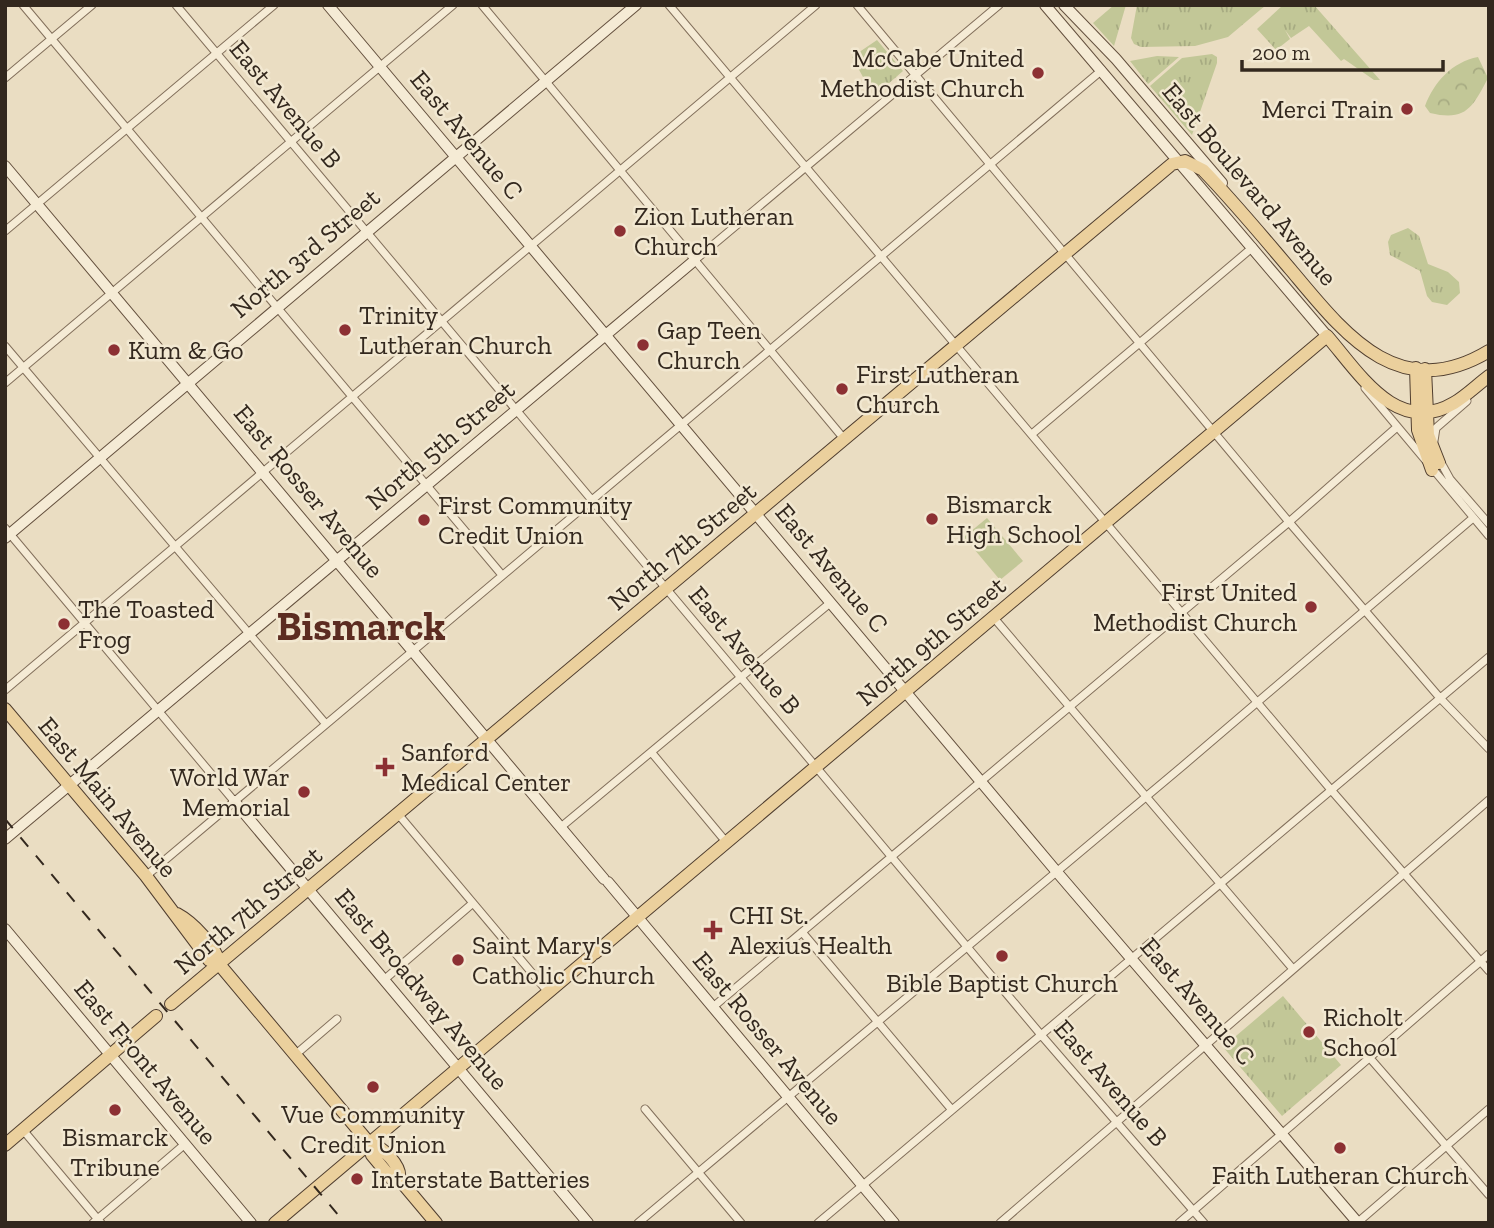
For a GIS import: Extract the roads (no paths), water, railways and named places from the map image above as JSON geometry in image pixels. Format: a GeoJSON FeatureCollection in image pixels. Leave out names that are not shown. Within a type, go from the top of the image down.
{"type":"FeatureCollection","features":[{"type":"Feature","properties":{"kind":"main road"},"geometry":{"type":"LineString","coordinates":[[1181,162],[1199,166],[1225,192]]}},
{"type":"Feature","properties":{"kind":"main road","name":"North 7th Street"},"geometry":{"type":"LineString","coordinates":[[171,1004],[1168,167],[1181,162]]}},
{"type":"Feature","properties":{"kind":"main road","name":"East Boulevard Avenue"},"geometry":{"type":"LineString","coordinates":[[1225,192],[1347,335],[1365,350],[1391,363],[1421,368]]}},
{"type":"Feature","properties":{"kind":"main road"},"geometry":{"type":"LineString","coordinates":[[1316,300],[1325,318],[1327,336]]}},
{"type":"Feature","properties":{"kind":"main road","name":"East Boulevard Avenue"},"geometry":{"type":"LineString","coordinates":[[1327,336],[1372,389],[1390,404],[1422,413]]}},
{"type":"Feature","properties":{"kind":"main road","name":"North 9th Street"},"geometry":{"type":"LineString","coordinates":[[275,1223],[1327,336]]}},
{"type":"Feature","properties":{"kind":"main road"},"geometry":{"type":"LineString","coordinates":[[1436,467],[1421,445],[1421,368],[1455,366],[1489,351]]}},
{"type":"Feature","properties":{"kind":"main road"},"geometry":{"type":"LineString","coordinates":[[1422,413],[1454,404],[1489,376]]}},
{"type":"Feature","properties":{"kind":"main road","name":"East Main Avenue"},"geometry":{"type":"LineString","coordinates":[[5,709],[176,914],[188,921],[216,954],[219,964],[370,1144],[371,1153],[378,1163],[392,1179],[400,1179],[436,1223]]}},
{"type":"Feature","properties":{"kind":"main road"},"geometry":{"type":"LineString","coordinates":[[5,1145],[156,1016]]}},
{"type":"Feature","properties":{"kind":"street"},"geometry":{"type":"LineString","coordinates":[[23,5],[502,575]]}},
{"type":"Feature","properties":{"kind":"street"},"geometry":{"type":"LineString","coordinates":[[5,78],[92,5]]}},
{"type":"Feature","properties":{"kind":"street","name":"East Avenue B"},"geometry":{"type":"LineString","coordinates":[[176,5],[891,857],[1204,1223]]}},
{"type":"Feature","properties":{"kind":"street"},"geometry":{"type":"LineString","coordinates":[[5,230],[274,5]]}},
{"type":"Feature","properties":{"kind":"street","name":"East Avenue C"},"geometry":{"type":"LineString","coordinates":[[328,5],[1131,960],[1358,1222]]}},
{"type":"Feature","properties":{"kind":"street"},"geometry":{"type":"LineString","coordinates":[[5,383],[453,5]]}},
{"type":"Feature","properties":{"kind":"street"},"geometry":{"type":"LineString","coordinates":[[482,5],[845,440]]}},
{"type":"Feature","properties":{"kind":"street","name":"North 3rd Street"},"geometry":{"type":"LineString","coordinates":[[7,533],[636,5]]}},
{"type":"Feature","properties":{"kind":"street"},"geometry":{"type":"LineString","coordinates":[[669,5],[1332,791],[1489,971]]}},
{"type":"Feature","properties":{"kind":"street"},"geometry":{"type":"LineString","coordinates":[[5,690],[816,5]]}},
{"type":"Feature","properties":{"kind":"street"},"geometry":{"type":"LineString","coordinates":[[857,5],[1289,522],[1440,698],[1489,749]]}},
{"type":"Feature","properties":{"kind":"street","name":"North 5th Street"},"geometry":{"type":"LineString","coordinates":[[5,839],[999,5]]}},
{"type":"Feature","properties":{"kind":"street","name":"East Boulevard Avenue"},"geometry":{"type":"LineString","coordinates":[[1045,5],[1327,336]]}},
{"type":"Feature","properties":{"kind":"street","name":"East Boulevard Avenue"},"geometry":{"type":"LineString","coordinates":[[1064,5],[1194,149],[1220,180],[1225,192]]}},
{"type":"Feature","properties":{"kind":"street"},"geometry":{"type":"LineString","coordinates":[[146,876],[1102,69]]}},
{"type":"Feature","properties":{"kind":"street","name":"East Rosser Avenue"},"geometry":{"type":"LineString","coordinates":[[5,166],[894,1223]]}},
{"type":"Feature","properties":{"kind":"street"},"geometry":{"type":"LineString","coordinates":[[1032,435],[1253,247]]}},
{"type":"Feature","properties":{"kind":"street"},"geometry":{"type":"LineString","coordinates":[[5,346],[325,723]]}},
{"type":"Feature","properties":{"kind":"street","name":"East Boulevard Avenue"},"geometry":{"type":"LineString","coordinates":[[1341,352],[1363,385],[1397,427],[1489,524]]}},
{"type":"Feature","properties":{"kind":"street"},"geometry":{"type":"LineString","coordinates":[[1436,467],[1436,428],[1489,383]]}},
{"type":"Feature","properties":{"kind":"street"},"geometry":{"type":"LineString","coordinates":[[713,1007],[1289,522],[1397,427]]}},
{"type":"Feature","properties":{"kind":"street","name":"East Boulevard Avenue"},"geometry":{"type":"LineString","coordinates":[[1436,467],[1489,536]]}},
{"type":"Feature","properties":{"kind":"street"},"geometry":{"type":"LineString","coordinates":[[638,1223],[1473,518]]}},
{"type":"Feature","properties":{"kind":"street","name":"East Broadway Avenue"},"geometry":{"type":"LineString","coordinates":[[7,533],[588,1223]]}},
{"type":"Feature","properties":{"kind":"street"},"geometry":{"type":"LineString","coordinates":[[561,827],[830,603]]}},
{"type":"Feature","properties":{"kind":"street"},"geometry":{"type":"LineString","coordinates":[[993,618],[1293,969]]}},
{"type":"Feature","properties":{"kind":"street"},"geometry":{"type":"LineString","coordinates":[[818,1223],[1489,657]]}},
{"type":"Feature","properties":{"kind":"street"},"geometry":{"type":"LineString","coordinates":[[652,753],[727,843]]}},
{"type":"Feature","properties":{"kind":"street"},"geometry":{"type":"LineString","coordinates":[[1000,1223],[1489,800]]}},
{"type":"Feature","properties":{"kind":"street"},"geometry":{"type":"LineString","coordinates":[[398,814],[548,992]]}},
{"type":"Feature","properties":{"kind":"street"},"geometry":{"type":"LineString","coordinates":[[385,979],[473,903]]}},
{"type":"Feature","properties":{"kind":"street","name":"East Front Avenue"},"geometry":{"type":"LineString","coordinates":[[5,929],[251,1223]]}},
{"type":"Feature","properties":{"kind":"street"},"geometry":{"type":"LineString","coordinates":[[802,932],[952,1110]]}},
{"type":"Feature","properties":{"kind":"street"},"geometry":{"type":"LineString","coordinates":[[1179,1223],[1489,954]]}},
{"type":"Feature","properties":{"kind":"street"},"geometry":{"type":"LineString","coordinates":[[295,1055],[337,1019]]}},
{"type":"Feature","properties":{"kind":"street"},"geometry":{"type":"LineString","coordinates":[[1369,1057],[1489,1195]]}},
{"type":"Feature","properties":{"kind":"street"},"geometry":{"type":"LineString","coordinates":[[645,1109],[741,1223]]}},
{"type":"Feature","properties":{"kind":"street"},"geometry":{"type":"LineString","coordinates":[[1358,1222],[1489,1109]]}},
{"type":"Feature","properties":{"kind":"street"},"geometry":{"type":"LineString","coordinates":[[23,1130],[97,1221],[185,1144]]}},
{"type":"Feature","properties":{"kind":"railway"},"geometry":{"type":"LineString","coordinates":[[5,819],[345,1223]]}},
{"type":"Feature","properties":{"kind":"place","name":"McCabe United Methodist Church"},"geometry":{"type":"Point","coordinates":[1038,73]}},
{"type":"Feature","properties":{"kind":"place","name":"Merci Train"},"geometry":{"type":"Point","coordinates":[1407,109]}},
{"type":"Feature","properties":{"kind":"place","name":"Zion Lutheran Church"},"geometry":{"type":"Point","coordinates":[620,231]}},
{"type":"Feature","properties":{"kind":"place","name":"Trinity Lutheran Church"},"geometry":{"type":"Point","coordinates":[345,330]}},
{"type":"Feature","properties":{"kind":"place","name":"Gap Teen Church"},"geometry":{"type":"Point","coordinates":[643,345]}},
{"type":"Feature","properties":{"kind":"place","name":"Kum & Go"},"geometry":{"type":"Point","coordinates":[114,350]}},
{"type":"Feature","properties":{"kind":"place","name":"First Lutheran Church"},"geometry":{"type":"Point","coordinates":[842,389]}},
{"type":"Feature","properties":{"kind":"place","name":"Bismarck High School"},"geometry":{"type":"Point","coordinates":[932,519]}},
{"type":"Feature","properties":{"kind":"place","name":"First Community Credit Union"},"geometry":{"type":"Point","coordinates":[424,520]}},
{"type":"Feature","properties":{"kind":"place","name":"First United Methodist Church"},"geometry":{"type":"Point","coordinates":[1311,607]}},
{"type":"Feature","properties":{"kind":"place","name":"The Toasted Frog"},"geometry":{"type":"Point","coordinates":[64,624]}},
{"type":"Feature","properties":{"kind":"place","name":"Sanford Medical Center"},"geometry":{"type":"Point","coordinates":[385,767]}},
{"type":"Feature","properties":{"kind":"place","name":"World War Memorial"},"geometry":{"type":"Point","coordinates":[304,792]}},
{"type":"Feature","properties":{"kind":"place","name":"CHI St. Alexius Health"},"geometry":{"type":"Point","coordinates":[713,930]}},
{"type":"Feature","properties":{"kind":"place","name":"Bible Baptist Church"},"geometry":{"type":"Point","coordinates":[1002,956]}},
{"type":"Feature","properties":{"kind":"place","name":"Saint Mary's Catholic Church"},"geometry":{"type":"Point","coordinates":[458,960]}},
{"type":"Feature","properties":{"kind":"place","name":"Richolt School"},"geometry":{"type":"Point","coordinates":[1309,1032]}},
{"type":"Feature","properties":{"kind":"place","name":"Vue Community Credit Union"},"geometry":{"type":"Point","coordinates":[373,1087]}},
{"type":"Feature","properties":{"kind":"place","name":"Bismarck Tribune"},"geometry":{"type":"Point","coordinates":[115,1110]}},
{"type":"Feature","properties":{"kind":"place","name":"Faith Lutheran Church"},"geometry":{"type":"Point","coordinates":[1340,1148]}},
{"type":"Feature","properties":{"kind":"place","name":"Interstate Batteries"},"geometry":{"type":"Point","coordinates":[357,1179]}},
{"type":"Feature","properties":{"kind":"district","name":"Bismarck"},"geometry":{"type":"Point","coordinates":[361,626]}}]}
